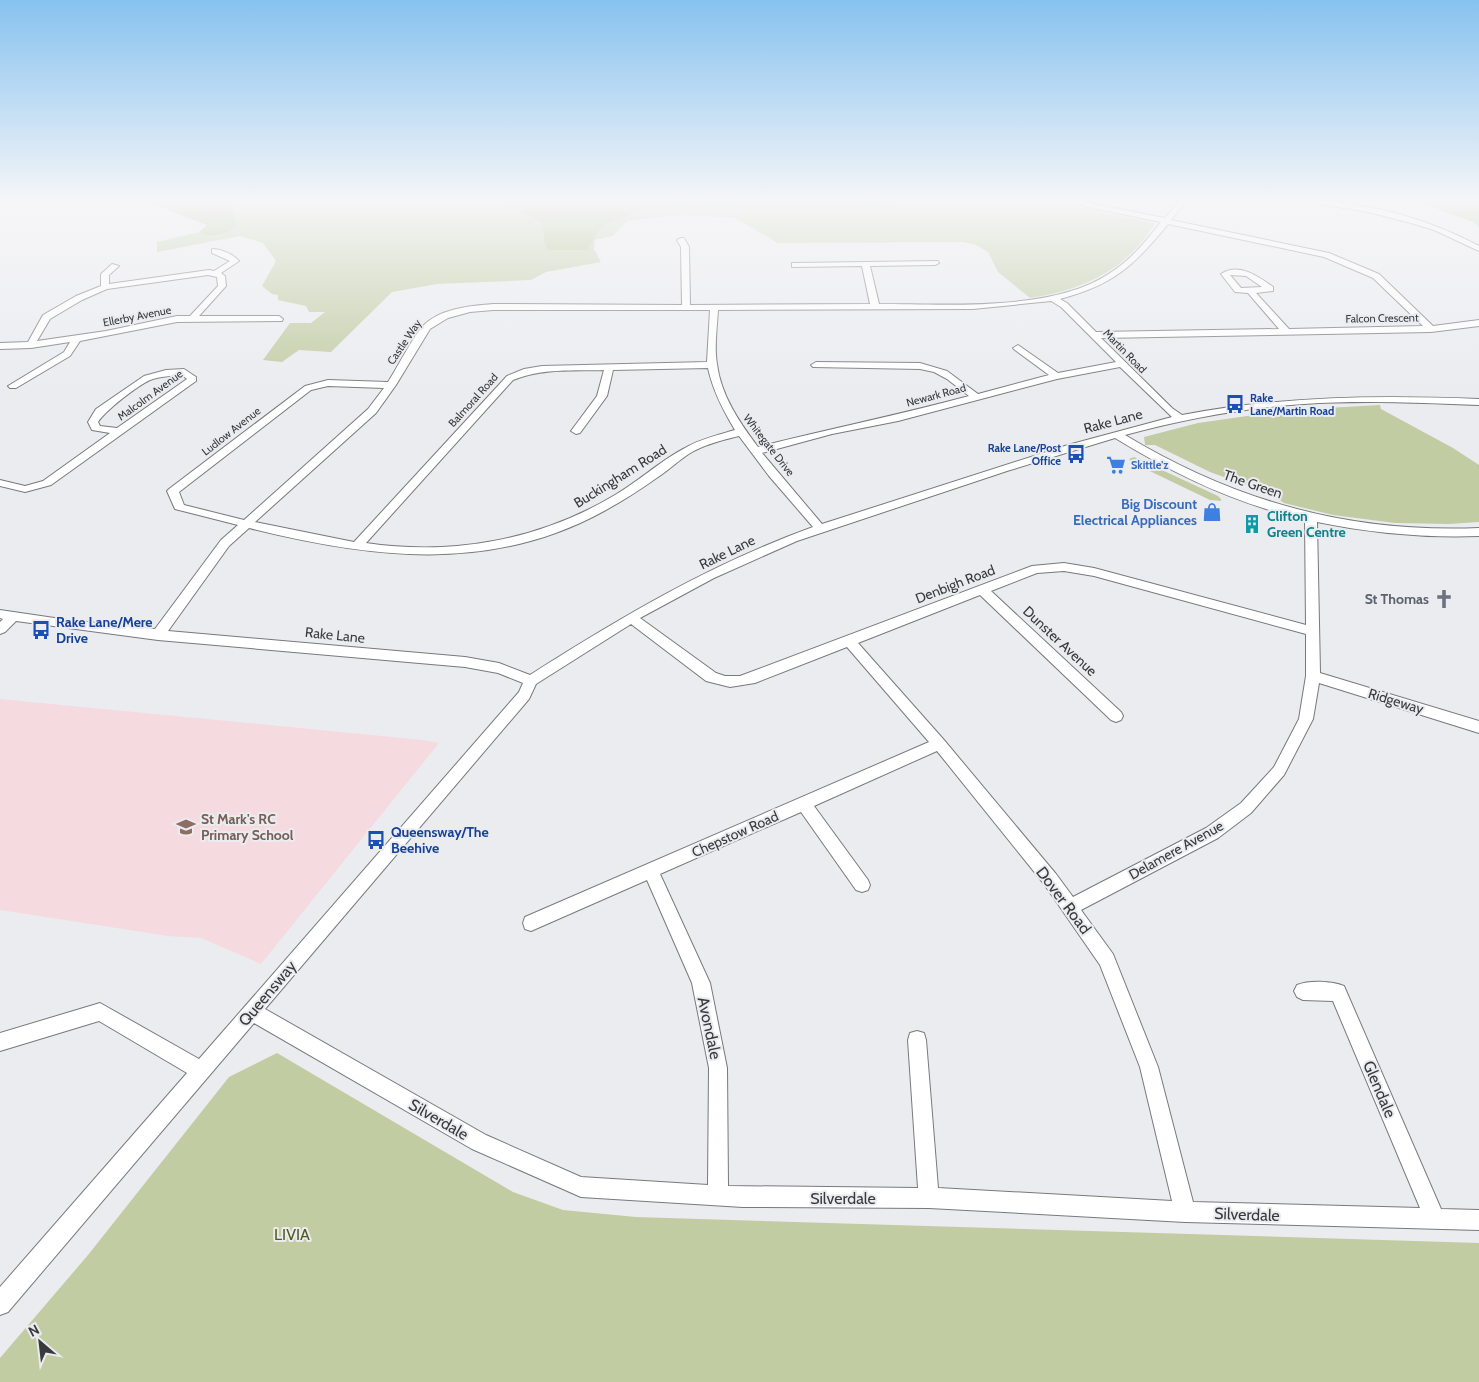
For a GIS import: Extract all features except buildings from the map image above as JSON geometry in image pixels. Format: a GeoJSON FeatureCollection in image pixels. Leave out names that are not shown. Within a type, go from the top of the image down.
{"type":"FeatureCollection","features":[{"type":"Feature","properties":{"kind":"street"},"geometry":{"type":"LineString","coordinates":[[215,274],[230,264]]}},
{"type":"Feature","properties":{"kind":"street"},"geometry":{"type":"LineString","coordinates":[[685,264],[686,308]]}},
{"type":"Feature","properties":{"kind":"street"},"geometry":{"type":"LineString","coordinates":[[795,265],[830,264]]}},
{"type":"Feature","properties":{"kind":"street"},"geometry":{"type":"LineString","coordinates":[[865,264],[874,307]]}},
{"type":"Feature","properties":{"kind":"street","name":"Castle Way"},"geometry":{"type":"LineString","coordinates":[[158,635],[225,543],[372,411],[391,385],[426,327],[438,319],[462,310],[493,307],[874,307],[973,306],[1016,303],[1053,298],[1104,280],[1127,264]]}},
{"type":"Feature","properties":{"kind":"street"},"geometry":{"type":"LineString","coordinates":[[1349,264],[1376,276],[1431,328]]}},
{"type":"Feature","properties":{"kind":"street"},"geometry":{"type":"LineString","coordinates":[[106,287],[105,274],[115,266]]}},
{"type":"Feature","properties":{"kind":"street"},"geometry":{"type":"LineString","coordinates":[[31,345],[46,318],[78,298],[106,287],[209,272],[221,276],[222,286],[192,319]]}},
{"type":"Feature","properties":{"kind":"street"},"geometry":{"type":"LineString","coordinates":[[1250,291],[1286,331]]}},
{"type":"Feature","properties":{"kind":"street","name":"Martin Road"},"geometry":{"type":"LineString","coordinates":[[1053,298],[1064,305],[1168,410],[1181,419]]}},
{"type":"Feature","properties":{"kind":"street","name":"Whitegate Drive"},"geometry":{"type":"LineString","coordinates":[[714,308],[712,365],[717,388],[728,411],[756,451],[821,530]]}},
{"type":"Feature","properties":{"kind":"street","name":"Ellerby Avenue"},"geometry":{"type":"LineString","coordinates":[[0,346],[31,345],[77,338],[177,319],[279,319]]}},
{"type":"Feature","properties":{"kind":"street","name":"Falcon Crescent"},"geometry":{"type":"LineString","coordinates":[[1093,334],[1431,328],[1479,322]]}},
{"type":"Feature","properties":{"kind":"street"},"geometry":{"type":"LineString","coordinates":[[13,386],[67,354],[77,338]]}},
{"type":"Feature","properties":{"kind":"street"},"geometry":{"type":"LineString","coordinates":[[1018,348],[1056,376]]}},
{"type":"Feature","properties":{"kind":"street","name":"Newark Road"},"geometry":{"type":"LineString","coordinates":[[756,451],[831,432],[894,420],[1056,376],[1122,364]]}},
{"type":"Feature","properties":{"kind":"street","name":"Balmoral Road"},"geometry":{"type":"LineString","coordinates":[[358,546],[510,378],[527,371],[542,369],[712,365]]}},
{"type":"Feature","properties":{"kind":"street"},"geometry":{"type":"LineString","coordinates":[[816,365],[920,366],[934,368],[944,371],[976,397]]}},
{"type":"Feature","properties":{"kind":"street"},"geometry":{"type":"LineString","coordinates":[[576,431],[602,396],[609,368]]}},
{"type":"Feature","properties":{"kind":"street","name":"Malcolm Avenue"},"geometry":{"type":"LineString","coordinates":[[0,483],[25,489],[47,483],[120,432],[193,379],[184,372],[166,373],[147,378],[100,411],[94,422],[96,428],[120,432]]}},
{"type":"Feature","properties":{"kind":"street","name":"Ludlow Avenue"},"geometry":{"type":"LineString","coordinates":[[247,524],[179,507],[173,491],[308,388],[328,383],[391,385]]}},
{"type":"Feature","properties":{"kind":"street","name":"Rake Lane"},"geometry":{"type":"LineString","coordinates":[[0,614],[93,629],[277,644],[459,662],[504,668],[516,672],[531,681],[631,618],[734,563],[778,545],[1020,463],[1181,419],[1248,406],[1320,400],[1398,399],[1479,402]]}},
{"type":"Feature","properties":{"kind":"street","name":"Buckingham Road"},"geometry":{"type":"LineString","coordinates":[[247,524],[316,540],[391,552],[435,553],[481,550],[532,539],[602,509],[650,478],[688,450],[713,440],[742,432]]}},
{"type":"Feature","properties":{"kind":"street","name":"The Green"},"geometry":{"type":"LineString","coordinates":[[1118,435],[1160,461],[1220,489],[1311,518],[1392,530],[1479,532]]}},
{"type":"Feature","properties":{"kind":"street","name":"Delamere Avenue"},"geometry":{"type":"LineString","coordinates":[[1070,907],[1212,833],[1246,808],[1279,770],[1306,719],[1312,676],[1311,518]]}},
{"type":"Feature","properties":{"kind":"street","name":"Denbigh Road"},"geometry":{"type":"LineString","coordinates":[[631,618],[711,677],[726,682],[742,681],[1036,569],[1064,567],[1094,572],[1312,631]]}},
{"type":"Feature","properties":{"kind":"street","name":"Dunster Avenue"},"geometry":{"type":"LineString","coordinates":[[982,590],[1116,716]]}},
{"type":"Feature","properties":{"kind":"street"},"geometry":{"type":"LineString","coordinates":[[0,630],[14,616]]}},
{"type":"Feature","properties":{"kind":"street","name":"Dover Road"},"geometry":{"type":"LineString","coordinates":[[848,640],[939,744],[1070,907],[1107,960],[1149,1067],[1185,1212]]}},
{"type":"Feature","properties":{"kind":"street","name":"Ridgeway"},"geometry":{"type":"LineString","coordinates":[[1312,676],[1479,728]]}},
{"type":"Feature","properties":{"kind":"street","name":"Queensway"},"geometry":{"type":"LineString","coordinates":[[0,1304],[524,695],[531,681]]}},
{"type":"Feature","properties":{"kind":"street","name":"Chepstow Road"},"geometry":{"type":"LineString","coordinates":[[531,923],[939,744]]}},
{"type":"Feature","properties":{"kind":"street"},"geometry":{"type":"LineString","coordinates":[[804,804],[862,885]]}},
{"type":"Feature","properties":{"kind":"street","name":"Avondale"},"geometry":{"type":"LineString","coordinates":[[651,871],[700,983],[718,1068],[718,1196]]}},
{"type":"Feature","properties":{"kind":"street","name":"Glendale"},"geometry":{"type":"LineString","coordinates":[[1303,991],[1338,992],[1435,1219]]}},
{"type":"Feature","properties":{"kind":"street","name":"Silverdale"},"geometry":{"type":"LineString","coordinates":[[251,1010],[479,1142],[580,1187],[718,1196],[929,1198],[1185,1212],[1479,1220]]}},
{"type":"Feature","properties":{"kind":"street"},"geometry":{"type":"LineString","coordinates":[[0,1042],[100,1012],[202,1071]]}},
{"type":"Feature","properties":{"kind":"street"},"geometry":{"type":"LineString","coordinates":[[917,1040],[929,1198]]}},
{"type":"Feature","properties":{"kind":"shaded area","name":"St Mark's RC Primary School"},"geometry":{"type":"Polygon","coordinates":[[[0,699],[439,743],[261,964],[201,938],[168,936],[0,910],[0,699]]]}},
{"type":"Feature","properties":{"kind":"green space"},"geometry":{"type":"Polygon","coordinates":[[[274,264],[587,264],[546,272],[531,280],[437,284],[392,292],[331,352],[299,350],[282,362],[263,360],[290,323],[311,323],[325,312],[309,312],[306,306],[278,300],[278,295],[272,294],[262,286],[274,264]]]}},
{"type":"Feature","properties":{"kind":"green space"},"geometry":{"type":"Polygon","coordinates":[[[994,264],[1118,264],[1102,275],[1068,290],[1030,298],[998,272],[994,264]]]}},
{"type":"Feature","properties":{"kind":"green space"},"geometry":{"type":"Polygon","coordinates":[[[1380,405],[1381,409],[1453,448],[1479,465],[1479,522],[1449,524],[1395,523],[1333,515],[1284,503],[1271,494],[1210,472],[1155,445],[1145,445],[1144,437],[1198,423],[1291,410],[1380,405]]]}},
{"type":"Feature","properties":{"kind":"green space"},"geometry":{"type":"Polygon","coordinates":[[[1134,457],[1218,496],[1221,501],[1210,500],[1133,463],[1129,459],[1134,457]]]}},
{"type":"Feature","properties":{"kind":"green space","name":"LIVIA"},"geometry":{"type":"Polygon","coordinates":[[[277,1053],[513,1192],[563,1210],[636,1217],[1479,1243],[1479,1382],[0,1382],[0,1358],[88,1255],[229,1077],[277,1053]]]}},
{"type":"Feature","properties":{"kind":"place","name":"Rake Lane/Martin Road"},"geometry":{"type":"Point","coordinates":[1235,404]}},
{"type":"Feature","properties":{"kind":"place","name":"Rake Lane/Post Office"},"geometry":{"type":"Point","coordinates":[1076,454]}},
{"type":"Feature","properties":{"kind":"place","name":"Skittle'z"},"geometry":{"type":"Point","coordinates":[1116,465]}},
{"type":"Feature","properties":{"kind":"place","name":"Big Discount Electrical Appliances"},"geometry":{"type":"Point","coordinates":[1212,512]}},
{"type":"Feature","properties":{"kind":"place","name":"Clifton Green Centre"},"geometry":{"type":"Point","coordinates":[1252,524]}},
{"type":"Feature","properties":{"kind":"place","name":"St Thomas"},"geometry":{"type":"Point","coordinates":[1444,599]}},
{"type":"Feature","properties":{"kind":"place","name":"Rake Lane/Mere Drive"},"geometry":{"type":"Point","coordinates":[41,630]}},
{"type":"Feature","properties":{"kind":"place","name":"St Mark's RC Primary School"},"geometry":{"type":"Point","coordinates":[186,827]}},
{"type":"Feature","properties":{"kind":"place","name":"Queensway/The Beehive"},"geometry":{"type":"Point","coordinates":[376,840]}}]}
